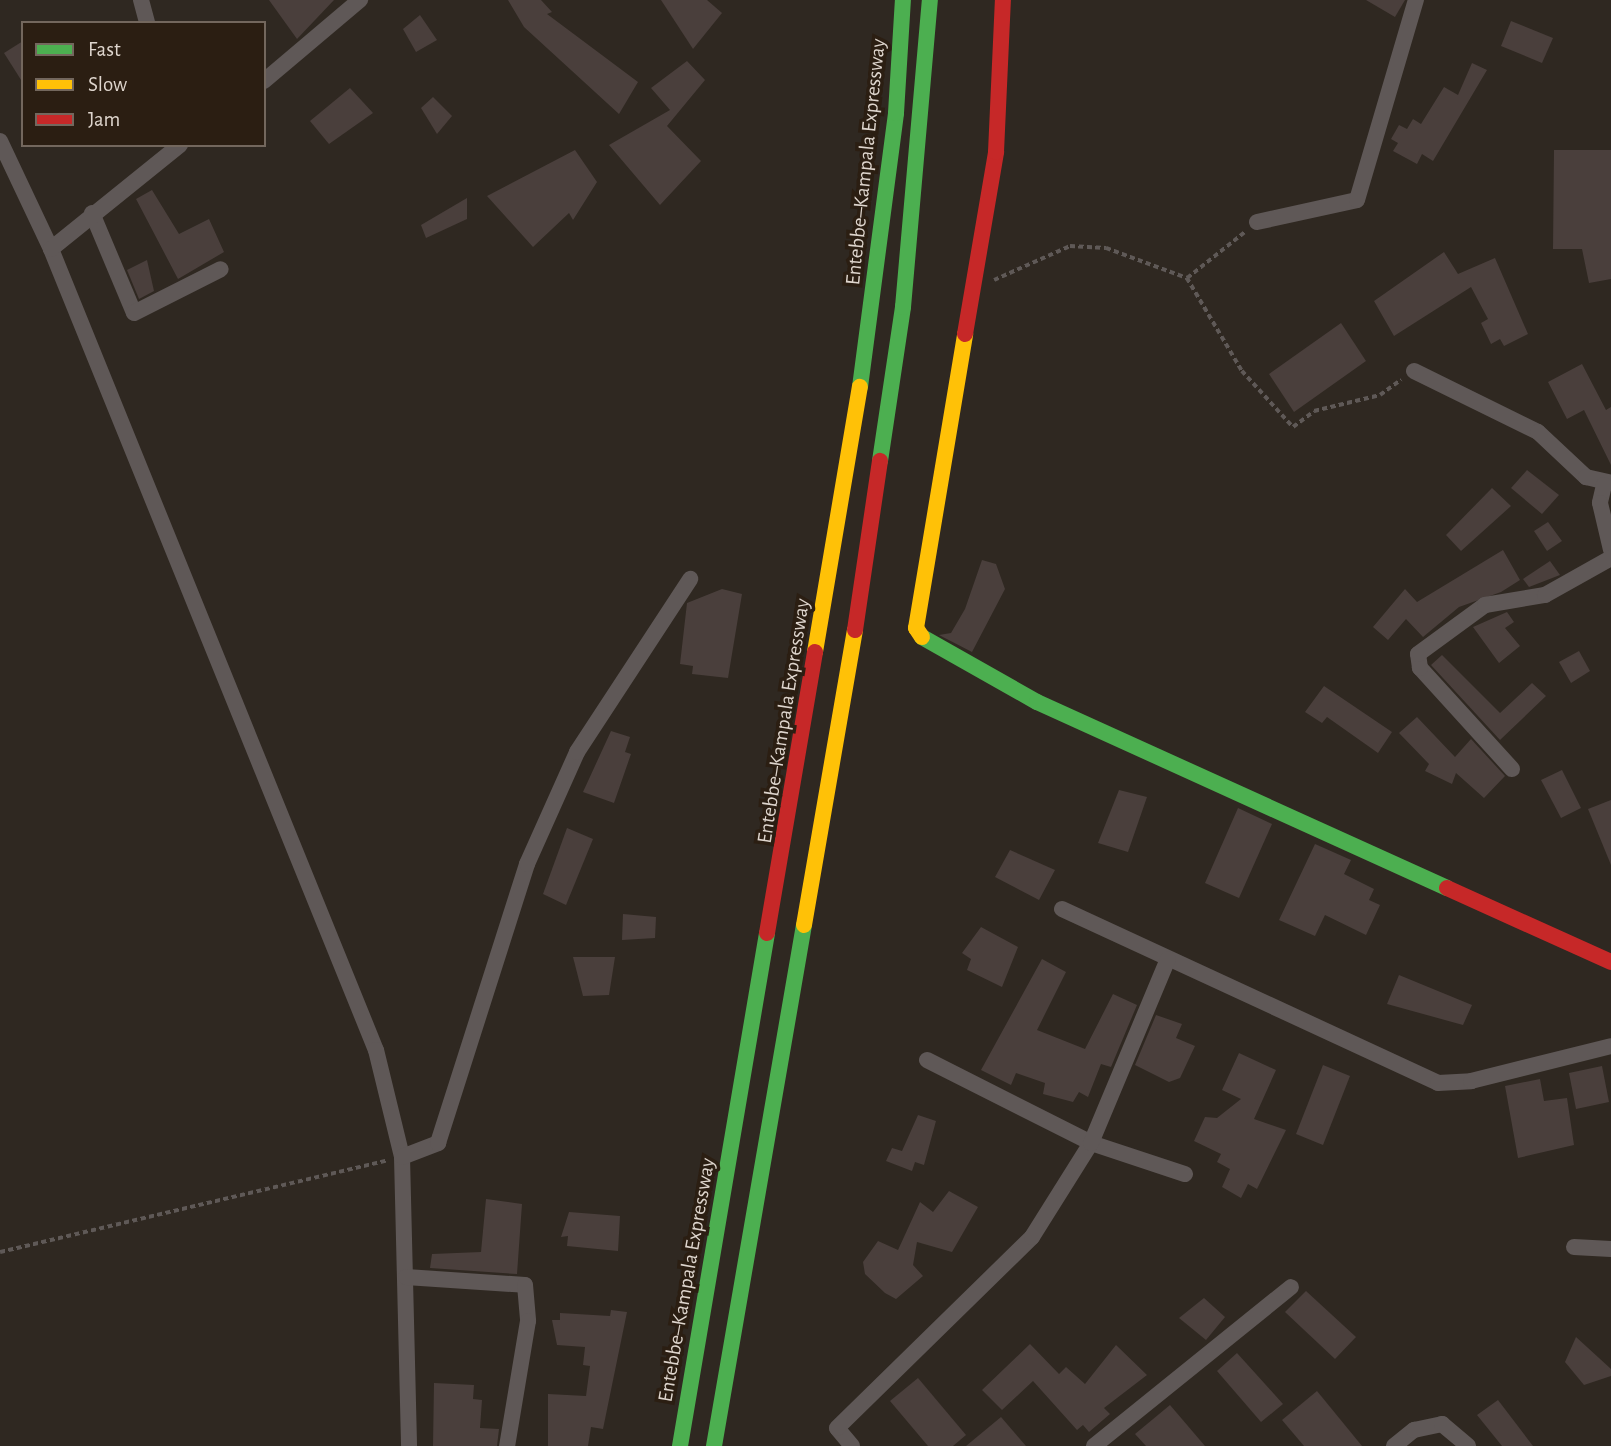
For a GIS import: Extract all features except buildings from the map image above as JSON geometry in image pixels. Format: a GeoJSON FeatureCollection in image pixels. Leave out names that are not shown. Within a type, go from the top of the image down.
{"type":"FeatureCollection","features":[{"type":"Feature","properties":{"kind":"main road","name":"Entebbe–Kampala Expressway"},"geometry":{"type":"LineString","coordinates":[[680,1446],[864,363],[896,113],[903,0]]}},
{"type":"Feature","properties":{"kind":"main road"},"geometry":{"type":"LineString","coordinates":[[713,1446],[859,606],[905,294],[930,0]]}},
{"type":"Feature","properties":{"kind":"main road"},"geometry":{"type":"LineString","coordinates":[[1003,0],[996,152],[914,615],[927,644],[1167,763],[1401,862],[1611,961]]}},
{"type":"Feature","properties":{"kind":"street"},"geometry":{"type":"LineString","coordinates":[[141,0],[147,21]]}},
{"type":"Feature","properties":{"kind":"street"},"geometry":{"type":"LineString","coordinates":[[266,79],[360,0]]}},
{"type":"Feature","properties":{"kind":"street"},"geometry":{"type":"LineString","coordinates":[[1256,222],[1357,200],[1416,0]]}},
{"type":"Feature","properties":{"kind":"street"},"geometry":{"type":"LineString","coordinates":[[0,141],[51,249],[376,1049],[402,1157],[409,1446]]}},
{"type":"Feature","properties":{"kind":"street"},"geometry":{"type":"LineString","coordinates":[[51,249],[92,213],[177,147]]}},
{"type":"Feature","properties":{"kind":"street"},"geometry":{"type":"LineString","coordinates":[[92,213],[134,313],[221,269]]}},
{"type":"Feature","properties":{"kind":"street"},"geometry":{"type":"LineString","coordinates":[[1414,370],[1538,432],[1607,484],[1600,503],[1611,550]]}},
{"type":"Feature","properties":{"kind":"street"},"geometry":{"type":"LineString","coordinates":[[1511,769],[1420,668],[1418,654],[1485,605],[1545,595],[1611,558]]}},
{"type":"Feature","properties":{"kind":"street"},"geometry":{"type":"LineString","coordinates":[[402,1157],[438,1143],[532,852],[577,752],[690,579]]}},
{"type":"Feature","properties":{"kind":"street"},"geometry":{"type":"LineString","coordinates":[[1062,909],[1438,1083],[1471,1081],[1611,1046]]}},
{"type":"Feature","properties":{"kind":"street"},"geometry":{"type":"LineString","coordinates":[[852,1446],[837,1428],[1032,1237],[1091,1143],[1168,960]]}},
{"type":"Feature","properties":{"kind":"street"},"geometry":{"type":"LineString","coordinates":[[927,1060],[1091,1143],[1185,1174]]}},
{"type":"Feature","properties":{"kind":"street"},"geometry":{"type":"LineString","coordinates":[[1574,1247],[1611,1249]]}},
{"type":"Feature","properties":{"kind":"street"},"geometry":{"type":"LineString","coordinates":[[406,1277],[525,1285],[528,1321],[507,1446]]}},
{"type":"Feature","properties":{"kind":"street"},"geometry":{"type":"LineString","coordinates":[[1094,1446],[1291,1287]]}},
{"type":"Feature","properties":{"kind":"street"},"geometry":{"type":"LineString","coordinates":[[1394,1446],[1414,1430],[1442,1424],[1468,1446]]}},
{"type":"Feature","properties":{"kind":"path"},"geometry":{"type":"LineString","coordinates":[[1187,278],[1256,222]]}},
{"type":"Feature","properties":{"kind":"path"},"geometry":{"type":"LineString","coordinates":[[972,289],[1070,246],[1106,248],[1187,278],[1242,371],[1293,427],[1314,411],[1380,395],[1414,370]]}},
{"type":"Feature","properties":{"kind":"path"},"geometry":{"type":"LineString","coordinates":[[0,1252],[402,1157]]}},
{"type":"Feature","properties":{"kind":"traffic: fast"},"geometry":{"type":"LineString","coordinates":[[860,387],[896,113],[903,0]]}},
{"type":"Feature","properties":{"kind":"traffic: fast"},"geometry":{"type":"LineString","coordinates":[[880,461],[903,307],[930,0]]}},
{"type":"Feature","properties":{"kind":"traffic: fast"},"geometry":{"type":"LineString","coordinates":[[922,637],[1037,702],[1447,888]]}},
{"type":"Feature","properties":{"kind":"traffic: fast"},"geometry":{"type":"LineString","coordinates":[[714,1446],[804,925]]}},
{"type":"Feature","properties":{"kind":"traffic: fast"},"geometry":{"type":"LineString","coordinates":[[680,1446],[767,933]]}},
{"type":"Feature","properties":{"kind":"traffic: slow"},"geometry":{"type":"LineString","coordinates":[[922,637],[916,628],[965,334]]}},
{"type":"Feature","properties":{"kind":"traffic: slow"},"geometry":{"type":"LineString","coordinates":[[815,652],[860,387]]}},
{"type":"Feature","properties":{"kind":"traffic: slow"},"geometry":{"type":"LineString","coordinates":[[804,925],[855,630]]}},
{"type":"Feature","properties":{"kind":"traffic: jam"},"geometry":{"type":"LineString","coordinates":[[965,334],[996,152],[1003,0]]}},
{"type":"Feature","properties":{"kind":"traffic: jam"},"geometry":{"type":"LineString","coordinates":[[855,630],[880,461]]}},
{"type":"Feature","properties":{"kind":"traffic: jam"},"geometry":{"type":"LineString","coordinates":[[767,933],[815,652]]}},
{"type":"Feature","properties":{"kind":"traffic: jam"},"geometry":{"type":"LineString","coordinates":[[1447,888],[1611,962]]}}]}
